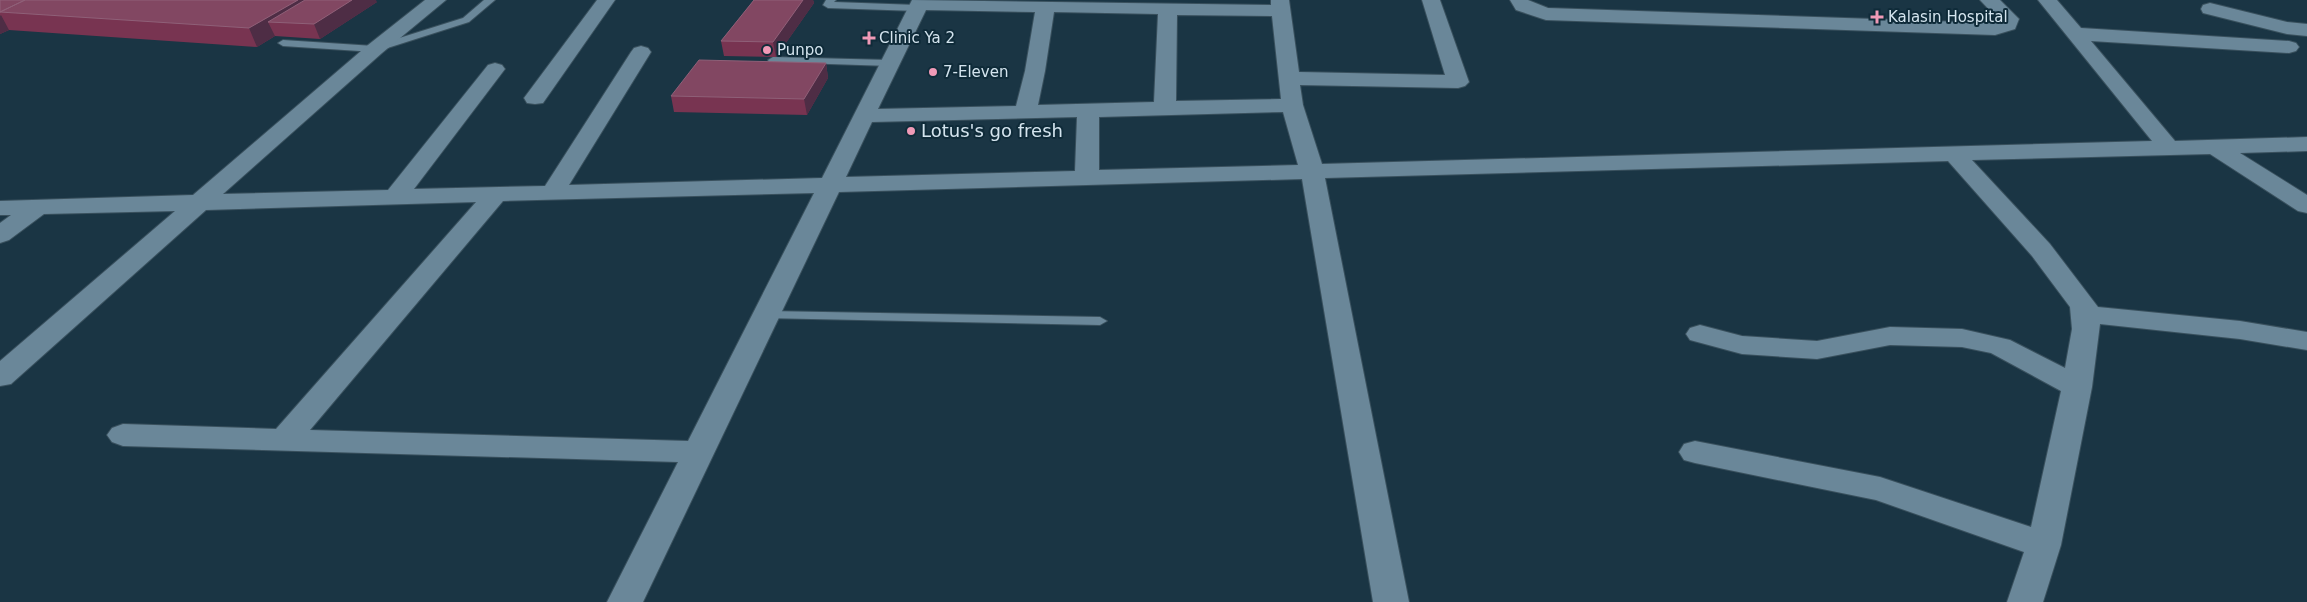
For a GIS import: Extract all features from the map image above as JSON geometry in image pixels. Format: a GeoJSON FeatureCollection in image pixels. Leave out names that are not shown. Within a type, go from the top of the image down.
{"type":"FeatureCollection","features":[{"type":"Feature","properties":{"kind":"street"},"geometry":{"type":"LineString","coordinates":[[0,376],[375,49],[435,0]]}},
{"type":"Feature","properties":{"kind":"street"},"geometry":{"type":"LineString","coordinates":[[535,98],[606,0]]}},
{"type":"Feature","properties":{"kind":"street"},"geometry":{"type":"LineString","coordinates":[[1288,78],[1458,82],[1431,0]]}},
{"type":"Feature","properties":{"kind":"street"},"geometry":{"type":"LineString","coordinates":[[1519,0],[1523,6],[1546,14],[1995,29],[2008,25],[2009,19],[1989,0]]}},
{"type":"Feature","properties":{"kind":"street"},"geometry":{"type":"LineString","coordinates":[[2047,0],[2169,148]]}},
{"type":"Feature","properties":{"kind":"street"},"geometry":{"type":"LineString","coordinates":[[625,602],[698,452],[768,315],[919,4],[1045,6],[1109,4],[1168,9],[1281,6],[1292,105],[1312,172],[1391,602]]}},
{"type":"Feature","properties":{"kind":"street"},"geometry":{"type":"LineString","coordinates":[[1025,112],[1035,72],[1045,6]]}},
{"type":"Feature","properties":{"kind":"street"},"geometry":{"type":"LineString","coordinates":[[1165,108],[1168,9]]}},
{"type":"Feature","properties":{"kind":"street"},"geometry":{"type":"LineString","coordinates":[[2210,9],[2287,28],[2307,30]]}},
{"type":"Feature","properties":{"kind":"street"},"geometry":{"type":"LineString","coordinates":[[2076,34],[2289,47]]}},
{"type":"Feature","properties":{"kind":"street"},"geometry":{"type":"LineString","coordinates":[[553,192],[641,52]]}},
{"type":"Feature","properties":{"kind":"street"},"geometry":{"type":"LineString","coordinates":[[395,197],[495,69]]}},
{"type":"Feature","properties":{"kind":"street"},"geometry":{"type":"LineString","coordinates":[[865,116],[1292,105]]}},
{"type":"Feature","properties":{"kind":"street"},"geometry":{"type":"LineString","coordinates":[[1087,178],[1088,110]]}},
{"type":"Feature","properties":{"kind":"street"},"geometry":{"type":"LineString","coordinates":[[0,208],[2307,144]]}},
{"type":"Feature","properties":{"kind":"street"},"geometry":{"type":"LineString","coordinates":[[2215,146],[2307,206]]}},
{"type":"Feature","properties":{"kind":"street"},"geometry":{"type":"LineString","coordinates":[[1954,154],[2041,250],[2084,306],[2086,328],[2077,388],[2044,545],[2025,602]]}},
{"type":"Feature","properties":{"kind":"street"},"geometry":{"type":"LineString","coordinates":[[285,439],[496,194]]}},
{"type":"Feature","properties":{"kind":"street"},"geometry":{"type":"LineString","coordinates":[[0,235],[38,207]]}},
{"type":"Feature","properties":{"kind":"street"},"geometry":{"type":"LineString","coordinates":[[2085,314],[2240,330],[2307,340]]}},
{"type":"Feature","properties":{"kind":"street"},"geometry":{"type":"LineString","coordinates":[[1700,334],[1742,345],[1817,350],[1890,336],[1962,338],[2000,346],[2077,388]]}},
{"type":"Feature","properties":{"kind":"street"},"geometry":{"type":"LineString","coordinates":[[123,435],[698,452]]}},
{"type":"Feature","properties":{"kind":"street"},"geometry":{"type":"LineString","coordinates":[[1694,452],[1880,489],[2044,545]]}},
{"type":"Feature","properties":{"kind":"lane"},"geometry":{"type":"LineString","coordinates":[[283,43],[375,49],[466,20],[490,0]]}},
{"type":"Feature","properties":{"kind":"lane"},"geometry":{"type":"LineString","coordinates":[[831,0],[828,6],[919,4]]}},
{"type":"Feature","properties":{"kind":"lane"},"geometry":{"type":"LineString","coordinates":[[773,60],[890,63]]}},
{"type":"Feature","properties":{"kind":"lane"},"geometry":{"type":"LineString","coordinates":[[768,315],[1100,321]]}},
{"type":"Feature","properties":{"kind":"building"},"geometry":{"type":"Polygon","coordinates":[[[0,0],[25,0],[0,12],[0,0]]]}},
{"type":"Feature","properties":{"kind":"building"},"geometry":{"type":"Polygon","coordinates":[[[25,0],[298,0],[249,28],[0,12],[25,0]]]}},
{"type":"Feature","properties":{"kind":"building"},"geometry":{"type":"Polygon","coordinates":[[[305,0],[352,0],[314,24],[268,22],[305,0]]]}},
{"type":"Feature","properties":{"kind":"building"},"geometry":{"type":"Polygon","coordinates":[[[754,0],[803,0],[773,42],[721,41],[754,0]]]}},
{"type":"Feature","properties":{"kind":"building"},"geometry":{"type":"Polygon","coordinates":[[[699,60],[826,63],[804,99],[671,96],[699,60]]]}},
{"type":"Feature","properties":{"kind":"place","name":"Kalasin Hospital"},"geometry":{"type":"Point","coordinates":[1877,17]}},
{"type":"Feature","properties":{"kind":"place","name":"Clinic Ya 2"},"geometry":{"type":"Point","coordinates":[869,38]}},
{"type":"Feature","properties":{"kind":"place","name":"Punpo"},"geometry":{"type":"Point","coordinates":[767,50]}},
{"type":"Feature","properties":{"kind":"place","name":"7-Eleven"},"geometry":{"type":"Point","coordinates":[933,72]}},
{"type":"Feature","properties":{"kind":"place","name":"Lotus's go fresh"},"geometry":{"type":"Point","coordinates":[911,131]}}]}
